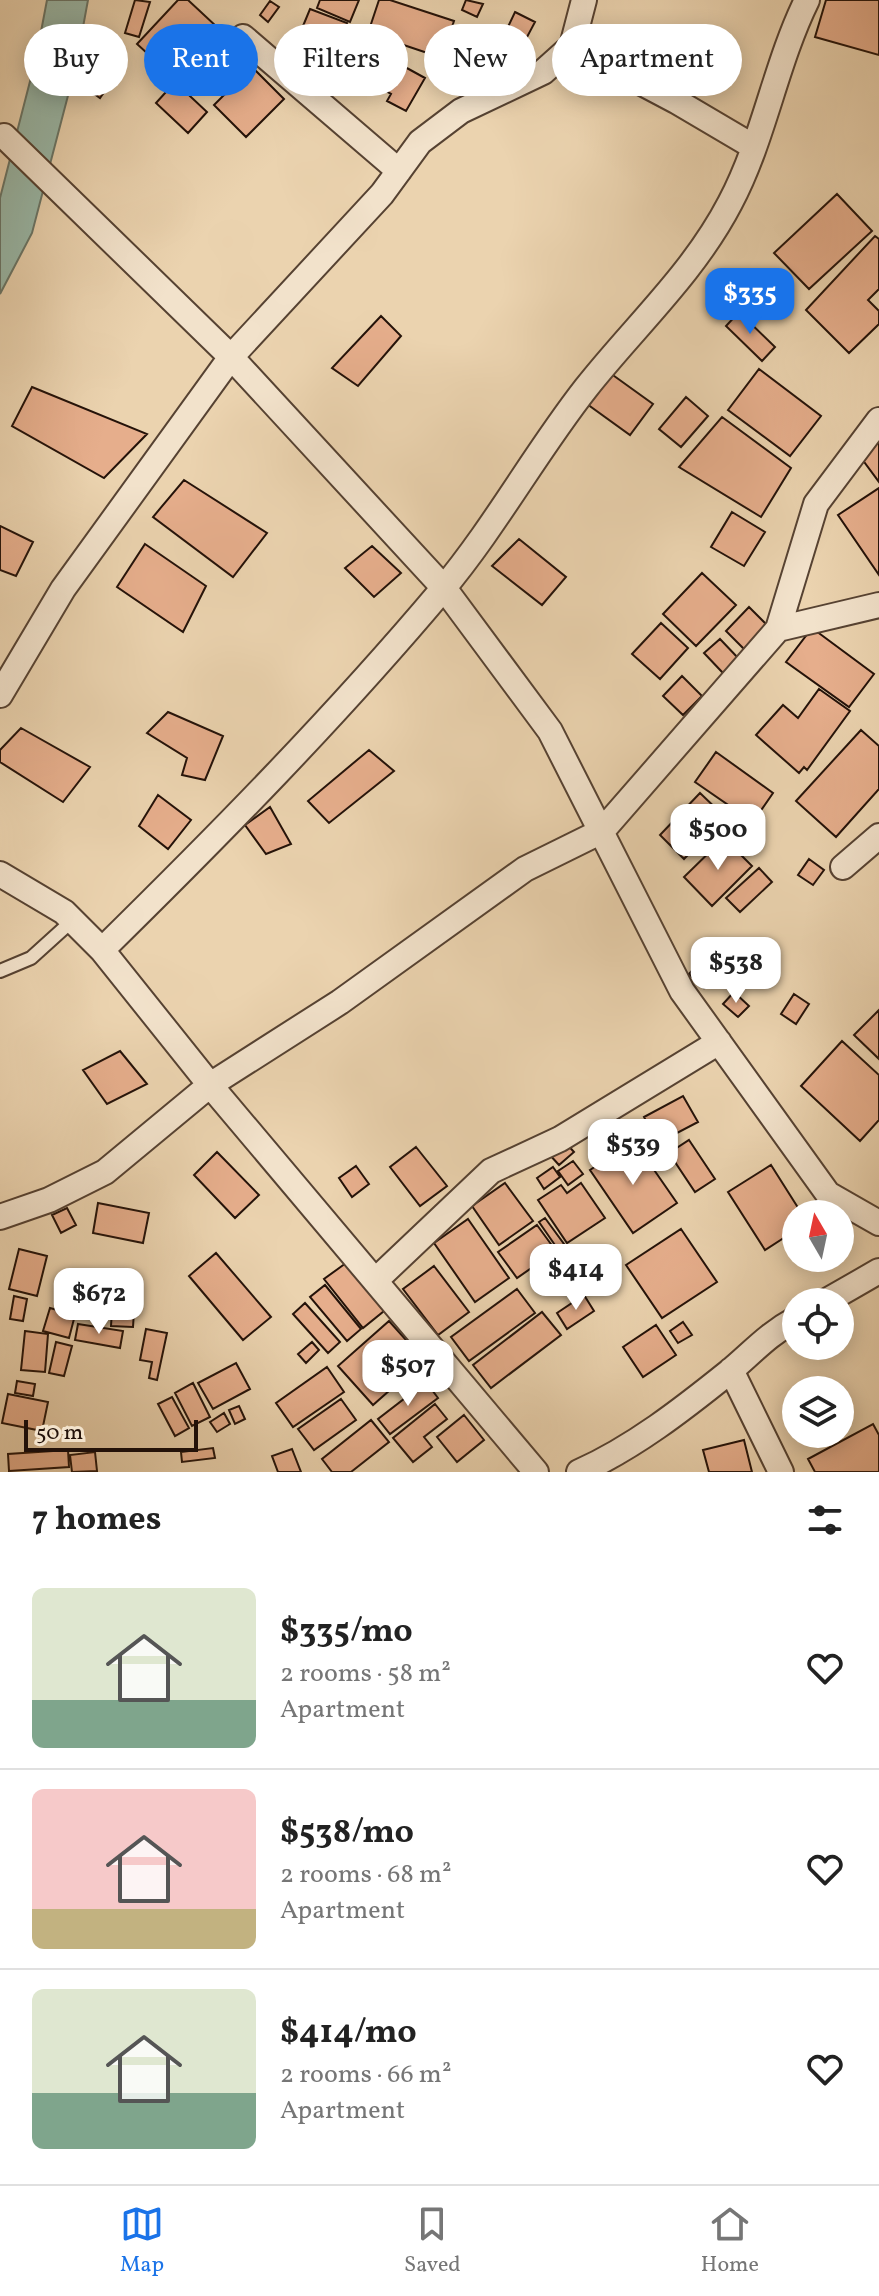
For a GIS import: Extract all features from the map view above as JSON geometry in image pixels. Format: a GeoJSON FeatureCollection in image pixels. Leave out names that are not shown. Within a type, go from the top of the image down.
{"type":"FeatureCollection","features":[{"type":"Feature","properties":{"kind":"street"},"geometry":{"type":"LineString","coordinates":[[578,24],[584,0]]}},
{"type":"Feature","properties":{"kind":"street"},"geometry":{"type":"LineString","coordinates":[[102,950],[223,831],[444,588],[586,389],[691,268],[731,202],[754,147],[792,30],[807,0]]}},
{"type":"Feature","properties":{"kind":"street"},"geometry":{"type":"LineString","coordinates":[[258,50],[399,171]]}},
{"type":"Feature","properties":{"kind":"street"},"geometry":{"type":"LineString","coordinates":[[0,695],[63,589],[231,357],[399,171],[420,142],[461,111],[543,72],[552,64]]}},
{"type":"Feature","properties":{"kind":"street"},"geometry":{"type":"LineString","coordinates":[[667,96],[754,147]]}},
{"type":"Feature","properties":{"kind":"street"},"geometry":{"type":"LineString","coordinates":[[5,141],[47,174],[231,357],[444,588],[534,705],[602,831],[682,991],[828,1194],[879,1223]]}},
{"type":"Feature","properties":{"kind":"street"},"geometry":{"type":"LineString","coordinates":[[0,1217],[49,1200],[105,1172],[210,1085],[340,1002],[525,869],[602,831],[778,629],[816,504],[879,420]]}},
{"type":"Feature","properties":{"kind":"street"},"geometry":{"type":"LineString","coordinates":[[778,629],[879,605]]}},
{"type":"Feature","properties":{"kind":"street"},"geometry":{"type":"LineString","coordinates":[[843,867],[879,836]]}},
{"type":"Feature","properties":{"kind":"street"},"geometry":{"type":"LineString","coordinates":[[0,874],[73,920],[102,950],[210,1085],[536,1472]]}},
{"type":"Feature","properties":{"kind":"street"},"geometry":{"type":"LineString","coordinates":[[376,1280],[491,1171],[560,1139],[719,1042]]}},
{"type":"Feature","properties":{"kind":"street"},"geometry":{"type":"LineString","coordinates":[[849,1288],[879,1271]]}},
{"type":"Feature","properties":{"kind":"street"},"geometry":{"type":"LineString","coordinates":[[579,1472],[641,1437],[731,1370],[761,1341],[782,1328]]}},
{"type":"Feature","properties":{"kind":"street"},"geometry":{"type":"LineString","coordinates":[[731,1370],[781,1472]]}},
{"type":"Feature","properties":{"kind":"lane"},"geometry":{"type":"LineString","coordinates":[[0,971],[31,958],[73,920]]}},
{"type":"Feature","properties":{"kind":"shaded area"},"geometry":{"type":"Polygon","coordinates":[[[47,0],[88,0],[84,24],[42,24],[47,0]]]}},
{"type":"Feature","properties":{"kind":"shaded area"},"geometry":{"type":"Polygon","coordinates":[[[26,96],[68,96],[32,233],[0,294],[0,198],[26,96]]]}},
{"type":"Feature","properties":{"kind":"building"},"geometry":{"type":"Polygon","coordinates":[[[135,0],[150,2],[139,37],[128,34],[135,0]]]}},
{"type":"Feature","properties":{"kind":"building"},"geometry":{"type":"Polygon","coordinates":[[[178,0],[188,0],[214,24],[156,24],[178,0]]]}},
{"type":"Feature","properties":{"kind":"building"},"geometry":{"type":"Polygon","coordinates":[[[320,0],[359,0],[350,22],[317,8],[320,0]]]}},
{"type":"Feature","properties":{"kind":"building"},"geometry":{"type":"Polygon","coordinates":[[[379,0],[390,0],[454,21],[453,24],[424,24],[424,52],[408,46],[408,24],[371,24],[379,0]]]}},
{"type":"Feature","properties":{"kind":"building"},"geometry":{"type":"Polygon","coordinates":[[[466,0],[483,4],[477,17],[462,10],[466,0]]]}},
{"type":"Feature","properties":{"kind":"building"},"geometry":{"type":"Polygon","coordinates":[[[826,0],[879,0],[879,55],[815,37],[826,0]]]}},
{"type":"Feature","properties":{"kind":"building"},"geometry":{"type":"Polygon","coordinates":[[[270,1],[279,7],[268,22],[260,15],[270,1]]]}},
{"type":"Feature","properties":{"kind":"building"},"geometry":{"type":"Polygon","coordinates":[[[310,9],[347,23],[347,24],[304,24],[310,9]]]}},
{"type":"Feature","properties":{"kind":"building"},"geometry":{"type":"Polygon","coordinates":[[[515,12],[535,22],[534,24],[509,24],[515,12]]]}},
{"type":"Feature","properties":{"kind":"building"},"geometry":{"type":"Polygon","coordinates":[[[144,36],[144,50],[137,44],[144,36]]]}},
{"type":"Feature","properties":{"kind":"building"},"geometry":{"type":"Polygon","coordinates":[[[408,69],[424,77],[406,111],[387,101],[390,96],[408,96],[408,69]]]}},
{"type":"Feature","properties":{"kind":"building"},"geometry":{"type":"Polygon","coordinates":[[[258,73],[274,89],[274,96],[284,99],[246,137],[214,105],[223,96],[258,96],[258,73]]]}},
{"type":"Feature","properties":{"kind":"building"},"geometry":{"type":"Polygon","coordinates":[[[162,96],[190,96],[207,112],[188,133],[156,103],[162,96]]]}},
{"type":"Feature","properties":{"kind":"building"},"geometry":{"type":"Polygon","coordinates":[[[837,194],[872,231],[809,289],[774,253],[837,194]]]}},
{"type":"Feature","properties":{"kind":"building"},"geometry":{"type":"Polygon","coordinates":[[[875,236],[879,239],[879,289],[868,300],[879,311],[879,324],[849,353],[806,310],[875,236]]]}},
{"type":"Feature","properties":{"kind":"building"},"geometry":{"type":"Polygon","coordinates":[[[739,312],[775,347],[762,361],[726,326],[739,312]]]}},
{"type":"Feature","properties":{"kind":"building"},"geometry":{"type":"Polygon","coordinates":[[[381,316],[401,336],[358,386],[332,368],[381,316]]]}},
{"type":"Feature","properties":{"kind":"building"},"geometry":{"type":"Polygon","coordinates":[[[759,369],[821,416],[790,456],[728,410],[759,369]]]}},
{"type":"Feature","properties":{"kind":"building"},"geometry":{"type":"Polygon","coordinates":[[[610,373],[653,404],[630,435],[587,404],[610,373]]]}},
{"type":"Feature","properties":{"kind":"building"},"geometry":{"type":"Polygon","coordinates":[[[32,387],[147,434],[104,478],[12,426],[32,387]]]}},
{"type":"Feature","properties":{"kind":"building"},"geometry":{"type":"Polygon","coordinates":[[[686,397],[708,416],[681,447],[659,429],[686,397]]]}},
{"type":"Feature","properties":{"kind":"building"},"geometry":{"type":"Polygon","coordinates":[[[722,417],[791,468],[761,517],[679,467],[722,417]]]}},
{"type":"Feature","properties":{"kind":"building"},"geometry":{"type":"Polygon","coordinates":[[[879,440],[879,482],[859,455],[879,440]]]}},
{"type":"Feature","properties":{"kind":"building"},"geometry":{"type":"Polygon","coordinates":[[[184,480],[267,533],[233,577],[153,517],[184,480]]]}},
{"type":"Feature","properties":{"kind":"building"},"geometry":{"type":"Polygon","coordinates":[[[879,488],[879,575],[838,515],[879,488]]]}},
{"type":"Feature","properties":{"kind":"building"},"geometry":{"type":"Polygon","coordinates":[[[732,512],[765,532],[744,566],[711,547],[732,512]]]}},
{"type":"Feature","properties":{"kind":"building"},"geometry":{"type":"Polygon","coordinates":[[[0,526],[33,542],[16,576],[0,570],[0,526]]]}},
{"type":"Feature","properties":{"kind":"building"},"geometry":{"type":"Polygon","coordinates":[[[519,539],[566,577],[542,605],[492,566],[519,539]]]}},
{"type":"Feature","properties":{"kind":"building"},"geometry":{"type":"Polygon","coordinates":[[[145,544],[206,586],[183,632],[117,587],[145,544]]]}},
{"type":"Feature","properties":{"kind":"building"},"geometry":{"type":"Polygon","coordinates":[[[372,546],[401,573],[374,597],[345,568],[372,546]]]}},
{"type":"Feature","properties":{"kind":"building"},"geometry":{"type":"Polygon","coordinates":[[[702,573],[736,605],[696,646],[663,614],[702,573]]]}},
{"type":"Feature","properties":{"kind":"building"},"geometry":{"type":"Polygon","coordinates":[[[749,607],[769,627],[745,650],[726,631],[749,607]]]}},
{"type":"Feature","properties":{"kind":"building"},"geometry":{"type":"Polygon","coordinates":[[[661,623],[688,648],[660,679],[632,654],[661,623]]]}},
{"type":"Feature","properties":{"kind":"building"},"geometry":{"type":"Polygon","coordinates":[[[812,628],[874,674],[849,707],[786,662],[812,628]]]}},
{"type":"Feature","properties":{"kind":"building"},"geometry":{"type":"Polygon","coordinates":[[[720,639],[739,659],[723,673],[704,653],[720,639]]]}},
{"type":"Feature","properties":{"kind":"building"},"geometry":{"type":"Polygon","coordinates":[[[682,676],[702,696],[683,715],[663,696],[682,676]]]}},
{"type":"Feature","properties":{"kind":"building"},"geometry":{"type":"Polygon","coordinates":[[[819,689],[850,711],[807,770],[804,767],[799,773],[756,735],[783,705],[798,718],[819,689]]]}},
{"type":"Feature","properties":{"kind":"building"},"geometry":{"type":"Polygon","coordinates":[[[168,712],[223,736],[205,780],[182,775],[187,758],[147,733],[168,712]]]}},
{"type":"Feature","properties":{"kind":"building"},"geometry":{"type":"Polygon","coordinates":[[[21,728],[90,767],[63,802],[0,762],[0,750],[21,728]]]}},
{"type":"Feature","properties":{"kind":"building"},"geometry":{"type":"Polygon","coordinates":[[[861,730],[879,746],[879,789],[836,837],[796,801],[861,730]]]}},
{"type":"Feature","properties":{"kind":"building"},"geometry":{"type":"Polygon","coordinates":[[[369,750],[394,771],[329,823],[308,801],[369,750]]]}},
{"type":"Feature","properties":{"kind":"building"},"geometry":{"type":"Polygon","coordinates":[[[716,752],[773,793],[753,822],[695,782],[716,752]]]}},
{"type":"Feature","properties":{"kind":"building"},"geometry":{"type":"Polygon","coordinates":[[[700,793],[725,817],[684,859],[660,835],[700,793]]]}},
{"type":"Feature","properties":{"kind":"building"},"geometry":{"type":"Polygon","coordinates":[[[158,795],[191,820],[168,849],[139,826],[158,795]]]}},
{"type":"Feature","properties":{"kind":"building"},"geometry":{"type":"Polygon","coordinates":[[[270,807],[291,844],[266,854],[245,825],[270,807]]]}},
{"type":"Feature","properties":{"kind":"building"},"geometry":{"type":"Polygon","coordinates":[[[724,838],[752,866],[712,906],[684,877],[724,838]]]}},
{"type":"Feature","properties":{"kind":"building"},"geometry":{"type":"Polygon","coordinates":[[[809,859],[824,870],[813,885],[798,875],[809,859]]]}},
{"type":"Feature","properties":{"kind":"building"},"geometry":{"type":"Polygon","coordinates":[[[759,868],[772,882],[740,912],[726,898],[759,868]]]}},
{"type":"Feature","properties":{"kind":"building"},"geometry":{"type":"Polygon","coordinates":[[[698,964],[713,979],[704,988],[689,974],[698,964]]]}},
{"type":"Feature","properties":{"kind":"building"},"geometry":{"type":"Polygon","coordinates":[[[734,992],[749,1006],[738,1017],[723,1004],[734,992]]]}},
{"type":"Feature","properties":{"kind":"building"},"geometry":{"type":"Polygon","coordinates":[[[794,994],[809,1004],[796,1024],[781,1014],[794,994]]]}},
{"type":"Feature","properties":{"kind":"building"},"geometry":{"type":"Polygon","coordinates":[[[879,1010],[879,1059],[854,1035],[879,1010]]]}},
{"type":"Feature","properties":{"kind":"building"},"geometry":{"type":"Polygon","coordinates":[[[842,1041],[879,1075],[879,1120],[860,1141],[801,1086],[842,1041]]]}},
{"type":"Feature","properties":{"kind":"building"},"geometry":{"type":"Polygon","coordinates":[[[120,1051],[147,1084],[107,1104],[83,1070],[120,1051]]]}},
{"type":"Feature","properties":{"kind":"building"},"geometry":{"type":"Polygon","coordinates":[[[683,1096],[698,1122],[658,1143],[644,1117],[683,1096]]]}},
{"type":"Feature","properties":{"kind":"building"},"geometry":{"type":"Polygon","coordinates":[[[689,1140],[715,1179],[695,1192],[669,1153],[689,1140]]]}},
{"type":"Feature","properties":{"kind":"building"},"geometry":{"type":"Polygon","coordinates":[[[564,1141],[574,1152],[559,1165],[549,1154],[564,1141]]]}},
{"type":"Feature","properties":{"kind":"building"},"geometry":{"type":"Polygon","coordinates":[[[634,1141],[677,1203],[633,1233],[590,1170],[634,1141]]]}},
{"type":"Feature","properties":{"kind":"building"},"geometry":{"type":"Polygon","coordinates":[[[416,1147],[447,1186],[420,1206],[390,1167],[416,1147]]]}},
{"type":"Feature","properties":{"kind":"building"},"geometry":{"type":"Polygon","coordinates":[[[217,1152],[259,1195],[235,1218],[194,1175],[217,1152]]]}},
{"type":"Feature","properties":{"kind":"building"},"geometry":{"type":"Polygon","coordinates":[[[573,1161],[583,1174],[568,1185],[558,1171],[573,1161]]]}},
{"type":"Feature","properties":{"kind":"building"},"geometry":{"type":"Polygon","coordinates":[[[771,1165],[793,1200],[782,1200],[782,1239],[765,1250],[728,1192],[771,1165]]]}},
{"type":"Feature","properties":{"kind":"building"},"geometry":{"type":"Polygon","coordinates":[[[356,1166],[369,1184],[352,1197],[339,1178],[356,1166]]]}},
{"type":"Feature","properties":{"kind":"building"},"geometry":{"type":"Polygon","coordinates":[[[553,1167],[560,1177],[544,1189],[537,1178],[553,1167]]]}},
{"type":"Feature","properties":{"kind":"building"},"geometry":{"type":"Polygon","coordinates":[[[505,1183],[533,1221],[499,1245],[472,1206],[505,1183]]]}},
{"type":"Feature","properties":{"kind":"building"},"geometry":{"type":"Polygon","coordinates":[[[581,1183],[605,1218],[567,1243],[538,1200],[561,1185],[567,1193],[581,1183]]]}},
{"type":"Feature","properties":{"kind":"building"},"geometry":{"type":"Polygon","coordinates":[[[98,1203],[149,1213],[143,1243],[93,1233],[98,1203]]]}},
{"type":"Feature","properties":{"kind":"building"},"geometry":{"type":"Polygon","coordinates":[[[67,1208],[76,1225],[61,1233],[52,1215],[67,1208]]]}},
{"type":"Feature","properties":{"kind":"building"},"geometry":{"type":"Polygon","coordinates":[[[545,1218],[564,1244],[557,1248],[539,1222],[545,1218]]]}},
{"type":"Feature","properties":{"kind":"building"},"geometry":{"type":"Polygon","coordinates":[[[468,1219],[509,1278],[475,1302],[434,1243],[468,1219]]]}},
{"type":"Feature","properties":{"kind":"building"},"geometry":{"type":"Polygon","coordinates":[[[537,1225],[556,1251],[517,1278],[498,1252],[537,1225]]]}},
{"type":"Feature","properties":{"kind":"building"},"geometry":{"type":"Polygon","coordinates":[[[681,1229],[717,1282],[662,1318],[626,1265],[681,1229]]]}},
{"type":"Feature","properties":{"kind":"building"},"geometry":{"type":"Polygon","coordinates":[[[19,1249],[47,1256],[37,1296],[9,1289],[19,1249]]]}},
{"type":"Feature","properties":{"kind":"building"},"geometry":{"type":"Polygon","coordinates":[[[216,1253],[271,1317],[243,1340],[189,1276],[216,1253]]]}},
{"type":"Feature","properties":{"kind":"building"},"geometry":{"type":"Polygon","coordinates":[[[346,1263],[384,1311],[363,1328],[324,1279],[346,1263]]]}},
{"type":"Feature","properties":{"kind":"building"},"geometry":{"type":"Polygon","coordinates":[[[434,1266],[469,1312],[438,1335],[403,1289],[434,1266]]]}},
{"type":"Feature","properties":{"kind":"building"},"geometry":{"type":"Polygon","coordinates":[[[67,1278],[78,1287],[70,1297],[59,1288],[67,1278]]]}},
{"type":"Feature","properties":{"kind":"building"},"geometry":{"type":"Polygon","coordinates":[[[325,1285],[361,1329],[347,1341],[310,1297],[325,1285]]]}},
{"type":"Feature","properties":{"kind":"building"},"geometry":{"type":"Polygon","coordinates":[[[111,1289],[134,1291],[133,1306],[109,1303],[111,1289]]]}},
{"type":"Feature","properties":{"kind":"building"},"geometry":{"type":"Polygon","coordinates":[[[517,1289],[535,1313],[469,1361],[451,1337],[517,1289]]]}},
{"type":"Feature","properties":{"kind":"building"},"geometry":{"type":"Polygon","coordinates":[[[584,1295],[594,1311],[567,1329],[557,1313],[584,1295]]]}},
{"type":"Feature","properties":{"kind":"building"},"geometry":{"type":"Polygon","coordinates":[[[14,1296],[27,1299],[23,1321],[10,1319],[14,1296]]]}},
{"type":"Feature","properties":{"kind":"building"},"geometry":{"type":"Polygon","coordinates":[[[305,1303],[340,1342],[328,1353],[293,1314],[305,1303]]]}},
{"type":"Feature","properties":{"kind":"building"},"geometry":{"type":"Polygon","coordinates":[[[50,1308],[75,1315],[69,1338],[43,1331],[50,1308]]]}},
{"type":"Feature","properties":{"kind":"building"},"geometry":{"type":"Polygon","coordinates":[[[112,1310],[134,1311],[133,1327],[111,1326],[112,1310]]]}},
{"type":"Feature","properties":{"kind":"building"},"geometry":{"type":"Polygon","coordinates":[[[542,1312],[561,1335],[491,1388],[473,1365],[542,1312]]]}},
{"type":"Feature","properties":{"kind":"building"},"geometry":{"type":"Polygon","coordinates":[[[389,1321],[424,1360],[373,1405],[338,1366],[389,1321]]]}},
{"type":"Feature","properties":{"kind":"building"},"geometry":{"type":"Polygon","coordinates":[[[683,1322],[692,1335],[678,1343],[670,1331],[683,1322]]]}},
{"type":"Feature","properties":{"kind":"building"},"geometry":{"type":"Polygon","coordinates":[[[78,1324],[123,1331],[120,1348],[75,1340],[78,1324]]]}},
{"type":"Feature","properties":{"kind":"building"},"geometry":{"type":"Polygon","coordinates":[[[656,1325],[676,1355],[643,1377],[623,1347],[656,1325]]]}},
{"type":"Feature","properties":{"kind":"building"},"geometry":{"type":"Polygon","coordinates":[[[146,1329],[167,1333],[157,1380],[149,1378],[152,1362],[140,1360],[146,1329]]]}},
{"type":"Feature","properties":{"kind":"building"},"geometry":{"type":"Polygon","coordinates":[[[25,1331],[48,1334],[45,1372],[21,1370],[25,1331]]]}},
{"type":"Feature","properties":{"kind":"building"},"geometry":{"type":"Polygon","coordinates":[[[56,1342],[72,1346],[64,1376],[49,1373],[56,1342]]]}},
{"type":"Feature","properties":{"kind":"building"},"geometry":{"type":"Polygon","coordinates":[[[312,1342],[319,1350],[306,1363],[298,1354],[312,1342]]]}},
{"type":"Feature","properties":{"kind":"building"},"geometry":{"type":"Polygon","coordinates":[[[236,1363],[250,1389],[213,1409],[198,1383],[236,1363]]]}},
{"type":"Feature","properties":{"kind":"building"},"geometry":{"type":"Polygon","coordinates":[[[327,1367],[344,1392],[293,1427],[276,1403],[327,1367]]]}},
{"type":"Feature","properties":{"kind":"building"},"geometry":{"type":"Polygon","coordinates":[[[17,1381],[35,1384],[33,1396],[15,1393],[17,1381]]]}},
{"type":"Feature","properties":{"kind":"building"},"geometry":{"type":"Polygon","coordinates":[[[426,1382],[438,1398],[390,1434],[378,1419],[426,1382]]]}},
{"type":"Feature","properties":{"kind":"building"},"geometry":{"type":"Polygon","coordinates":[[[193,1383],[210,1417],[192,1426],[175,1393],[193,1383]]]}},
{"type":"Feature","properties":{"kind":"building"},"geometry":{"type":"Polygon","coordinates":[[[8,1394],[48,1402],[42,1431],[2,1423],[8,1394]]]}},
{"type":"Feature","properties":{"kind":"building"},"geometry":{"type":"Polygon","coordinates":[[[172,1397],[189,1428],[175,1436],[158,1404],[172,1397]]]}},
{"type":"Feature","properties":{"kind":"building"},"geometry":{"type":"Polygon","coordinates":[[[341,1399],[356,1420],[314,1450],[298,1429],[341,1399]]]}},
{"type":"Feature","properties":{"kind":"building"},"geometry":{"type":"Polygon","coordinates":[[[435,1404],[447,1419],[424,1437],[432,1447],[413,1462],[393,1438],[435,1404]]]}},
{"type":"Feature","properties":{"kind":"building"},"geometry":{"type":"Polygon","coordinates":[[[239,1406],[245,1419],[235,1424],[229,1410],[239,1406]]]}},
{"type":"Feature","properties":{"kind":"building"},"geometry":{"type":"Polygon","coordinates":[[[224,1413],[230,1424],[217,1432],[210,1422],[224,1413]]]}},
{"type":"Feature","properties":{"kind":"building"},"geometry":{"type":"Polygon","coordinates":[[[464,1415],[484,1440],[457,1462],[437,1437],[464,1415]]]}},
{"type":"Feature","properties":{"kind":"building"},"geometry":{"type":"Polygon","coordinates":[[[371,1420],[389,1442],[351,1472],[332,1472],[322,1459],[371,1420]]]}},
{"type":"Feature","properties":{"kind":"building"},"geometry":{"type":"Polygon","coordinates":[[[873,1424],[879,1435],[879,1472],[815,1472],[808,1459],[828,1448],[854,1448],[854,1434],[873,1424]]]}},
{"type":"Feature","properties":{"kind":"building"},"geometry":{"type":"Polygon","coordinates":[[[744,1440],[752,1472],[709,1472],[703,1450],[744,1440]]]}},
{"type":"Feature","properties":{"kind":"building"},"geometry":{"type":"Polygon","coordinates":[[[213,1448],[215,1458],[182,1462],[181,1452],[213,1448]]]}},
{"type":"Feature","properties":{"kind":"building"},"geometry":{"type":"Polygon","coordinates":[[[292,1449],[301,1472],[278,1472],[272,1456],[292,1449]]]}},
{"type":"Feature","properties":{"kind":"building"},"geometry":{"type":"Polygon","coordinates":[[[68,1450],[69,1467],[9,1471],[8,1454],[68,1450]]]}},
{"type":"Feature","properties":{"kind":"building"},"geometry":{"type":"Polygon","coordinates":[[[95,1452],[97,1471],[72,1472],[70,1455],[95,1452]]]}}]}
